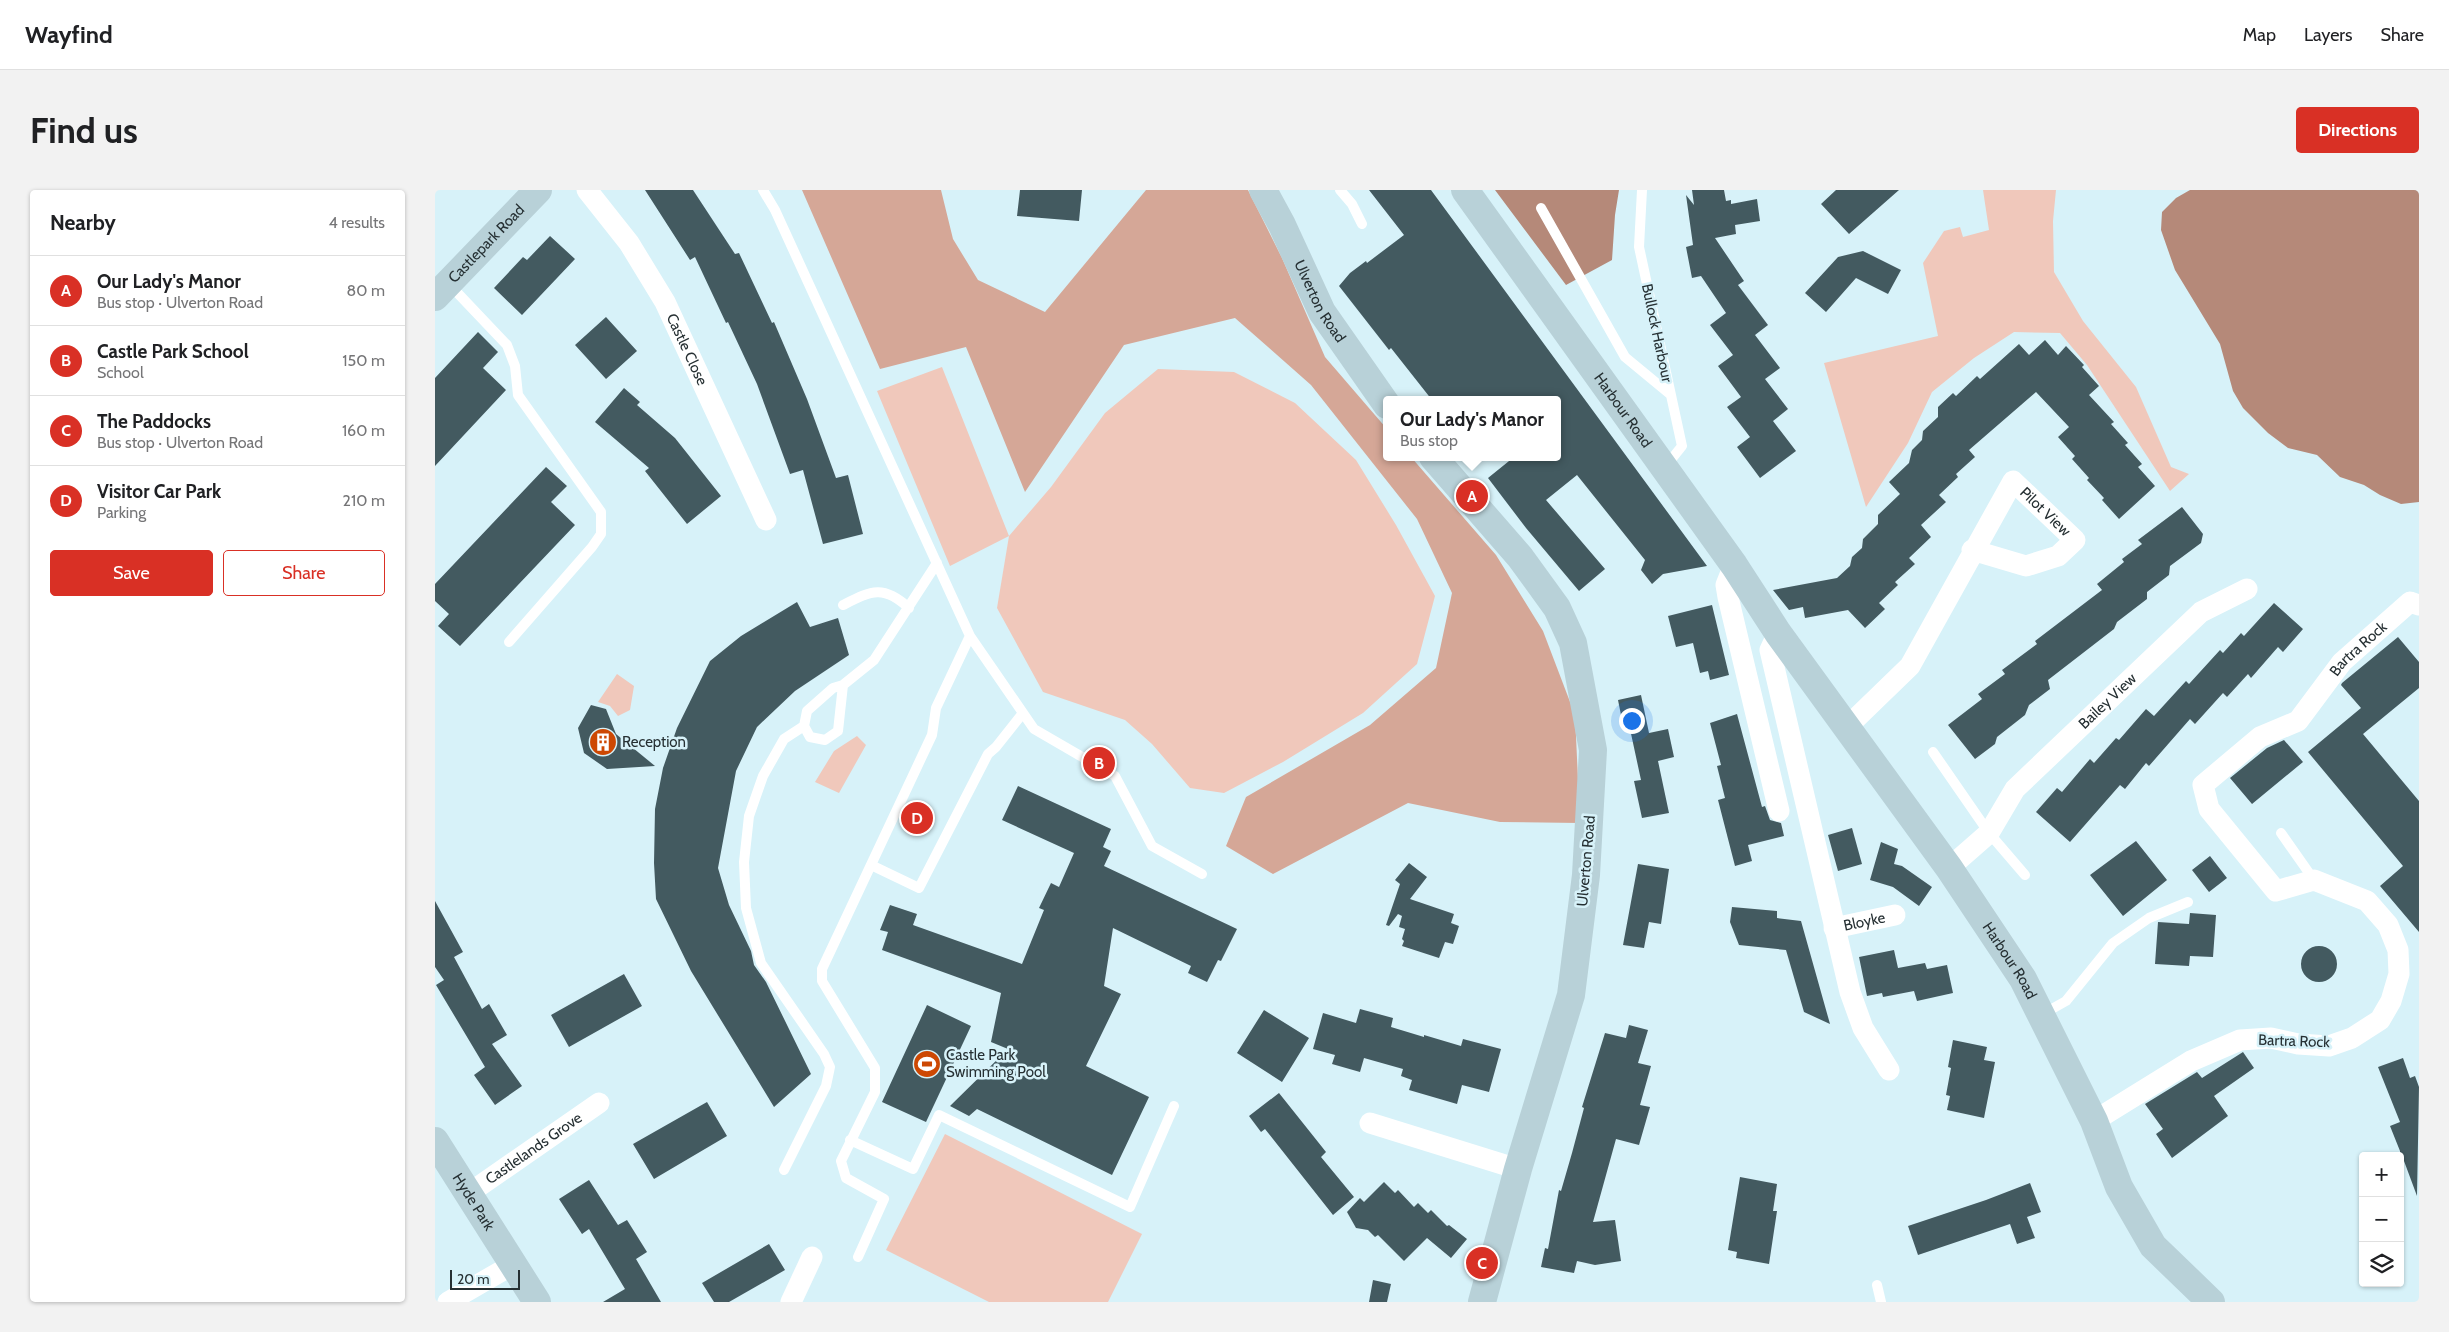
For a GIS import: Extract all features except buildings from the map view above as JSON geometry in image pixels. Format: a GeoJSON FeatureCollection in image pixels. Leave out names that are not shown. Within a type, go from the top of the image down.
{"type":"FeatureCollection","features":[{"type":"Feature","properties":{"kind":"street","name":"Castlepark Road"},"geometry":{"type":"LineString","coordinates":[[440,289],[538,190]]}},
{"type":"Feature","properties":{"kind":"street","name":"Castle Close"},"geometry":{"type":"LineString","coordinates":[[587,190],[629,243],[665,302],[766,520]]}},
{"type":"Feature","properties":{"kind":"street","name":"Ulverton Road"},"geometry":{"type":"LineString","coordinates":[[1263,190],[1282,225],[1322,312],[1383,399]]}},
{"type":"Feature","properties":{"kind":"street","name":"Harbour Road"},"geometry":{"type":"LineString","coordinates":[[1465,190],[1733,565],[1778,633],[1949,868],[2023,979],[2094,1121],[2119,1187],[2153,1246],[2211,1302]]}},
{"type":"Feature","properties":{"kind":"street","name":"Ulverton Road"},"geometry":{"type":"LineString","coordinates":[[1437,461],[1521,557],[1557,608],[1573,643],[1593,750],[1586,875],[1571,995],[1518,1169],[1482,1302]]}},
{"type":"Feature","properties":{"kind":"street","name":"Pilot View"},"geometry":{"type":"LineString","coordinates":[[1847,727],[1910,666],[1972,550],[2013,481],[2075,540],[2058,556],[2026,566],[1972,550]]}},
{"type":"Feature","properties":{"kind":"street"},"geometry":{"type":"LineString","coordinates":[[1733,565],[1726,585],[1728,597],[1779,811]]}},
{"type":"Feature","properties":{"kind":"street","name":"Bailey View"},"geometry":{"type":"LineString","coordinates":[[1949,868],[1989,833],[2015,789],[2128,680],[2201,612],[2247,588]]}},
{"type":"Feature","properties":{"kind":"street","name":"Bartra Rock"},"geometry":{"type":"LineString","coordinates":[[2094,1121],[2191,1061],[2240,1040],[2271,1038],[2298,1044],[2329,1046],[2352,1038],[2380,1020],[2391,1001],[2399,974],[2398,950],[2388,925],[2367,902],[2313,880],[2275,890],[2209,809],[2203,785],[2260,737],[2298,721],[2342,662],[2410,602],[2419,606]]}},
{"type":"Feature","properties":{"kind":"street"},"geometry":{"type":"LineString","coordinates":[[1778,633],[1770,650],[1850,992],[1863,1028],[1889,1070]]}},
{"type":"Feature","properties":{"kind":"street","name":"Bloyke"},"geometry":{"type":"LineString","coordinates":[[1834,928],[1895,915]]}},
{"type":"Feature","properties":{"kind":"street","name":"Castlelands Grove"},"geometry":{"type":"LineString","coordinates":[[468,1194],[599,1103]]}},
{"type":"Feature","properties":{"kind":"street"},"geometry":{"type":"LineString","coordinates":[[1370,1122],[1518,1169]]}},
{"type":"Feature","properties":{"kind":"street","name":"Hyde Park"},"geometry":{"type":"LineString","coordinates":[[435,1141],[537,1302]]}},
{"type":"Feature","properties":{"kind":"street"},"geometry":{"type":"LineString","coordinates":[[791,1302],[812,1257]]}},
{"type":"Feature","properties":{"kind":"street"},"geometry":{"type":"LineString","coordinates":[[448,1302],[512,1265]]}},
{"type":"Feature","properties":{"kind":"lane"},"geometry":{"type":"LineString","coordinates":[[763,190],[775,210],[970,636],[1034,729],[1115,776],[1152,846],[1201,874]]}},
{"type":"Feature","properties":{"kind":"lane"},"geometry":{"type":"LineString","coordinates":[[1341,190],[1352,204],[1362,224]]}},
{"type":"Feature","properties":{"kind":"lane","name":"Bullock Harbour"},"geometry":{"type":"LineString","coordinates":[[1643,190],[1639,247],[1682,446],[1664,468]]}},
{"type":"Feature","properties":{"kind":"lane"},"geometry":{"type":"LineString","coordinates":[[1541,208],[1625,356],[1671,395]]}},
{"type":"Feature","properties":{"kind":"lane"},"geometry":{"type":"LineString","coordinates":[[440,289],[507,345],[515,366],[518,395],[601,512],[601,534],[592,547],[509,642]]}},
{"type":"Feature","properties":{"kind":"lane"},"geometry":{"type":"LineString","coordinates":[[843,685],[839,726],[834,735],[825,740],[815,739],[806,732],[804,726],[807,711],[833,688],[843,685],[874,660],[937,563]]}},
{"type":"Feature","properties":{"kind":"lane"},"geometry":{"type":"LineString","coordinates":[[843,605],[867,594],[883,591],[899,599],[909,608]]}},
{"type":"Feature","properties":{"kind":"lane"},"geometry":{"type":"LineString","coordinates":[[858,1257],[883,1199],[846,1178],[841,1161],[875,1092],[875,1068],[821,981],[822,970],[933,735],[936,708],[970,636]]}},
{"type":"Feature","properties":{"kind":"lane"},"geometry":{"type":"LineString","coordinates":[[871,865],[919,888],[988,754],[996,747],[1023,713]]}},
{"type":"Feature","properties":{"kind":"lane"},"geometry":{"type":"LineString","coordinates":[[784,1170],[826,1086],[830,1067],[824,1054],[761,963],[747,908],[744,862],[749,816],[763,776],[784,739],[804,726]]}},
{"type":"Feature","properties":{"kind":"lane"},"geometry":{"type":"LineString","coordinates":[[1933,752],[1989,833],[2025,875]]}},
{"type":"Feature","properties":{"kind":"lane"},"geometry":{"type":"LineString","coordinates":[[2281,833],[2313,880]]}},
{"type":"Feature","properties":{"kind":"lane"},"geometry":{"type":"LineString","coordinates":[[2041,1016],[2066,1001],[2113,943],[2149,918],[2188,902]]}},
{"type":"Feature","properties":{"kind":"lane"},"geometry":{"type":"LineString","coordinates":[[851,1140],[913,1169],[939,1115],[1129,1207],[1174,1106]]}},
{"type":"Feature","properties":{"kind":"lane"},"geometry":{"type":"LineString","coordinates":[[1877,1285],[1881,1302]]}},
{"type":"Feature","properties":{"kind":"shaded area"},"geometry":{"type":"Polygon","coordinates":[[[802,190],[941,190],[953,239],[978,280],[1045,312],[1146,190],[1248,190],[1282,258],[1325,357],[1383,424],[1383,461],[1414,461],[1496,555],[1543,631],[1575,715],[1580,823],[1500,822],[1408,803],[1273,874],[1226,846],[1246,797],[1370,725],[1436,668],[1452,593],[1417,519],[1311,385],[1235,318],[1124,345],[1025,492],[966,347],[880,369],[802,190]]]}},
{"type":"Feature","properties":{"kind":"shaded area"},"geometry":{"type":"Polygon","coordinates":[[[1495,190],[1619,190],[1612,260],[1566,285],[1495,190]]]}},
{"type":"Feature","properties":{"kind":"shaded area"},"geometry":{"type":"Polygon","coordinates":[[[1983,190],[2056,190],[2053,221],[2054,272],[2083,321],[2136,387],[2171,467],[2189,474],[2170,491],[2087,365],[2060,333],[2014,332],[1974,358],[1932,392],[1908,443],[1866,507],[1824,363],[1938,336],[1923,263],[1944,231],[1960,227],[1963,237],[1989,230],[1983,190]]]}},
{"type":"Feature","properties":{"kind":"shaded area"},"geometry":{"type":"Polygon","coordinates":[[[2190,190],[2419,190],[2419,502],[2401,504],[2380,495],[2364,485],[2340,477],[2317,455],[2288,448],[2268,433],[2243,408],[2233,391],[2220,344],[2175,270],[2161,230],[2162,212],[2176,198],[2190,190]]]}},
{"type":"Feature","properties":{"kind":"shaded area"},"geometry":{"type":"Polygon","coordinates":[[[942,367],[1009,536],[950,566],[877,391],[942,367]]]}},
{"type":"Feature","properties":{"kind":"shaded area"},"geometry":{"type":"Polygon","coordinates":[[[1158,369],[1234,372],[1295,403],[1356,460],[1396,525],[1435,596],[1417,664],[1363,713],[1283,762],[1224,793],[1190,788],[1152,744],[1125,720],[1043,692],[997,608],[1009,536],[1051,487],[1105,413],[1158,369]]]}},
{"type":"Feature","properties":{"kind":"shaded area"},"geometry":{"type":"Polygon","coordinates":[[[617,674],[634,686],[630,710],[618,716],[610,706],[598,702],[617,674]]]}},
{"type":"Feature","properties":{"kind":"shaded area"},"geometry":{"type":"Polygon","coordinates":[[[857,736],[866,745],[839,793],[815,782],[834,751],[857,736]]]}},
{"type":"Feature","properties":{"kind":"shaded area"},"geometry":{"type":"Polygon","coordinates":[[[945,1134],[1142,1234],[1108,1302],[989,1302],[886,1250],[945,1134]]]}},
{"type":"Feature","properties":{"kind":"place","name":"Our Lady's Manor"},"geometry":{"type":"Point","coordinates":[1472,496]}},
{"type":"Feature","properties":{"kind":"place","name":"Reception"},"geometry":{"type":"Point","coordinates":[603,742]}},
{"type":"Feature","properties":{"kind":"place","name":"Castle Park School"},"geometry":{"type":"Point","coordinates":[1099,763]}},
{"type":"Feature","properties":{"kind":"place","name":"Visitor Car Park"},"geometry":{"type":"Point","coordinates":[917,818]}},
{"type":"Feature","properties":{"kind":"place","name":"Castle Park Swimming Pool"},"geometry":{"type":"Point","coordinates":[927,1064]}},
{"type":"Feature","properties":{"kind":"place","name":"The Paddocks"},"geometry":{"type":"Point","coordinates":[1482,1263]}}]}
